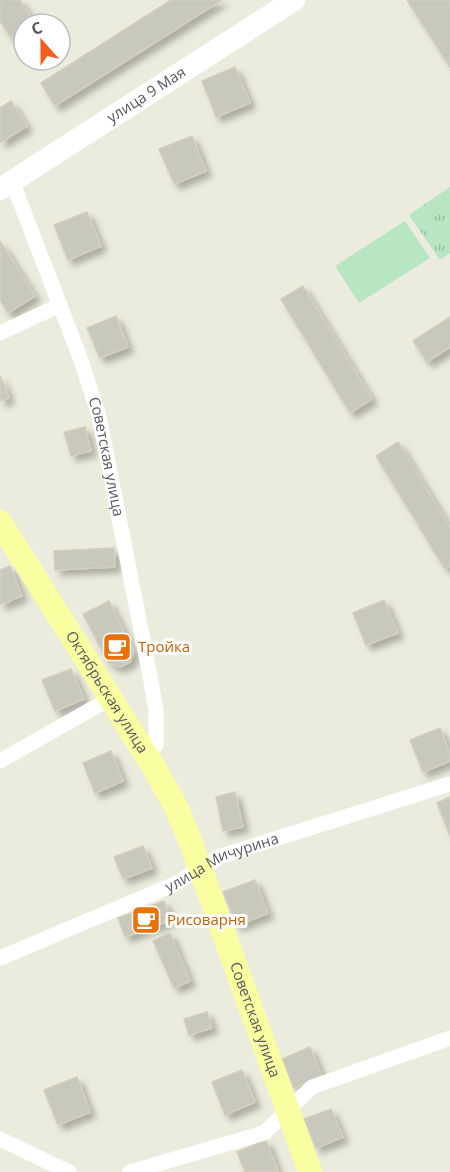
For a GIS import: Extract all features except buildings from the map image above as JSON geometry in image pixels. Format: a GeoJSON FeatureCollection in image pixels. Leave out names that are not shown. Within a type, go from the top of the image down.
{"type":"FeatureCollection","features":[{"type":"Feature","properties":{"kind":"main road","name":"улица 9 Мая"},"geometry":{"type":"LineString","coordinates":[[6,185],[294,0]]}},
{"type":"Feature","properties":{"kind":"main road","name":"Октябрьская улица"},"geometry":{"type":"LineString","coordinates":[[4,536],[111,698],[176,805],[200,869]]}},
{"type":"Feature","properties":{"kind":"main road","name":"Советская улица"},"geometry":{"type":"LineString","coordinates":[[200,869],[286,1112],[310,1172]]}},
{"type":"Feature","properties":{"kind":"street","name":"Советская улица"},"geometry":{"type":"LineString","coordinates":[[6,185],[60,305],[99,416],[150,676],[156,711],[156,745]]}},
{"type":"Feature","properties":{"kind":"street"},"geometry":{"type":"LineString","coordinates":[[0,333],[60,305]]}},
{"type":"Feature","properties":{"kind":"street"},"geometry":{"type":"LineString","coordinates":[[0,761],[111,698]]}},
{"type":"Feature","properties":{"kind":"street","name":"улица Мичурина"},"geometry":{"type":"LineString","coordinates":[[0,958],[175,884],[221,856],[450,784]]}},
{"type":"Feature","properties":{"kind":"street"},"geometry":{"type":"LineString","coordinates":[[130,1172],[264,1133],[312,1087],[450,1038]]}},
{"type":"Feature","properties":{"kind":"street"},"geometry":{"type":"LineString","coordinates":[[0,1139],[69,1172]]}},
{"type":"Feature","properties":{"kind":"green space"},"geometry":{"type":"Polygon","coordinates":[[[450,187],[450,253],[440,260],[409,215],[450,187]]]}},
{"type":"Feature","properties":{"kind":"green space"},"geometry":{"type":"Polygon","coordinates":[[[405,221],[430,258],[359,303],[335,266],[405,221]]]}},
{"type":"Feature","properties":{"kind":"place","name":"Тройка"},"geometry":{"type":"Point","coordinates":[117,647]}},
{"type":"Feature","properties":{"kind":"place","name":"Рисоварня"},"geometry":{"type":"Point","coordinates":[146,920]}}]}
